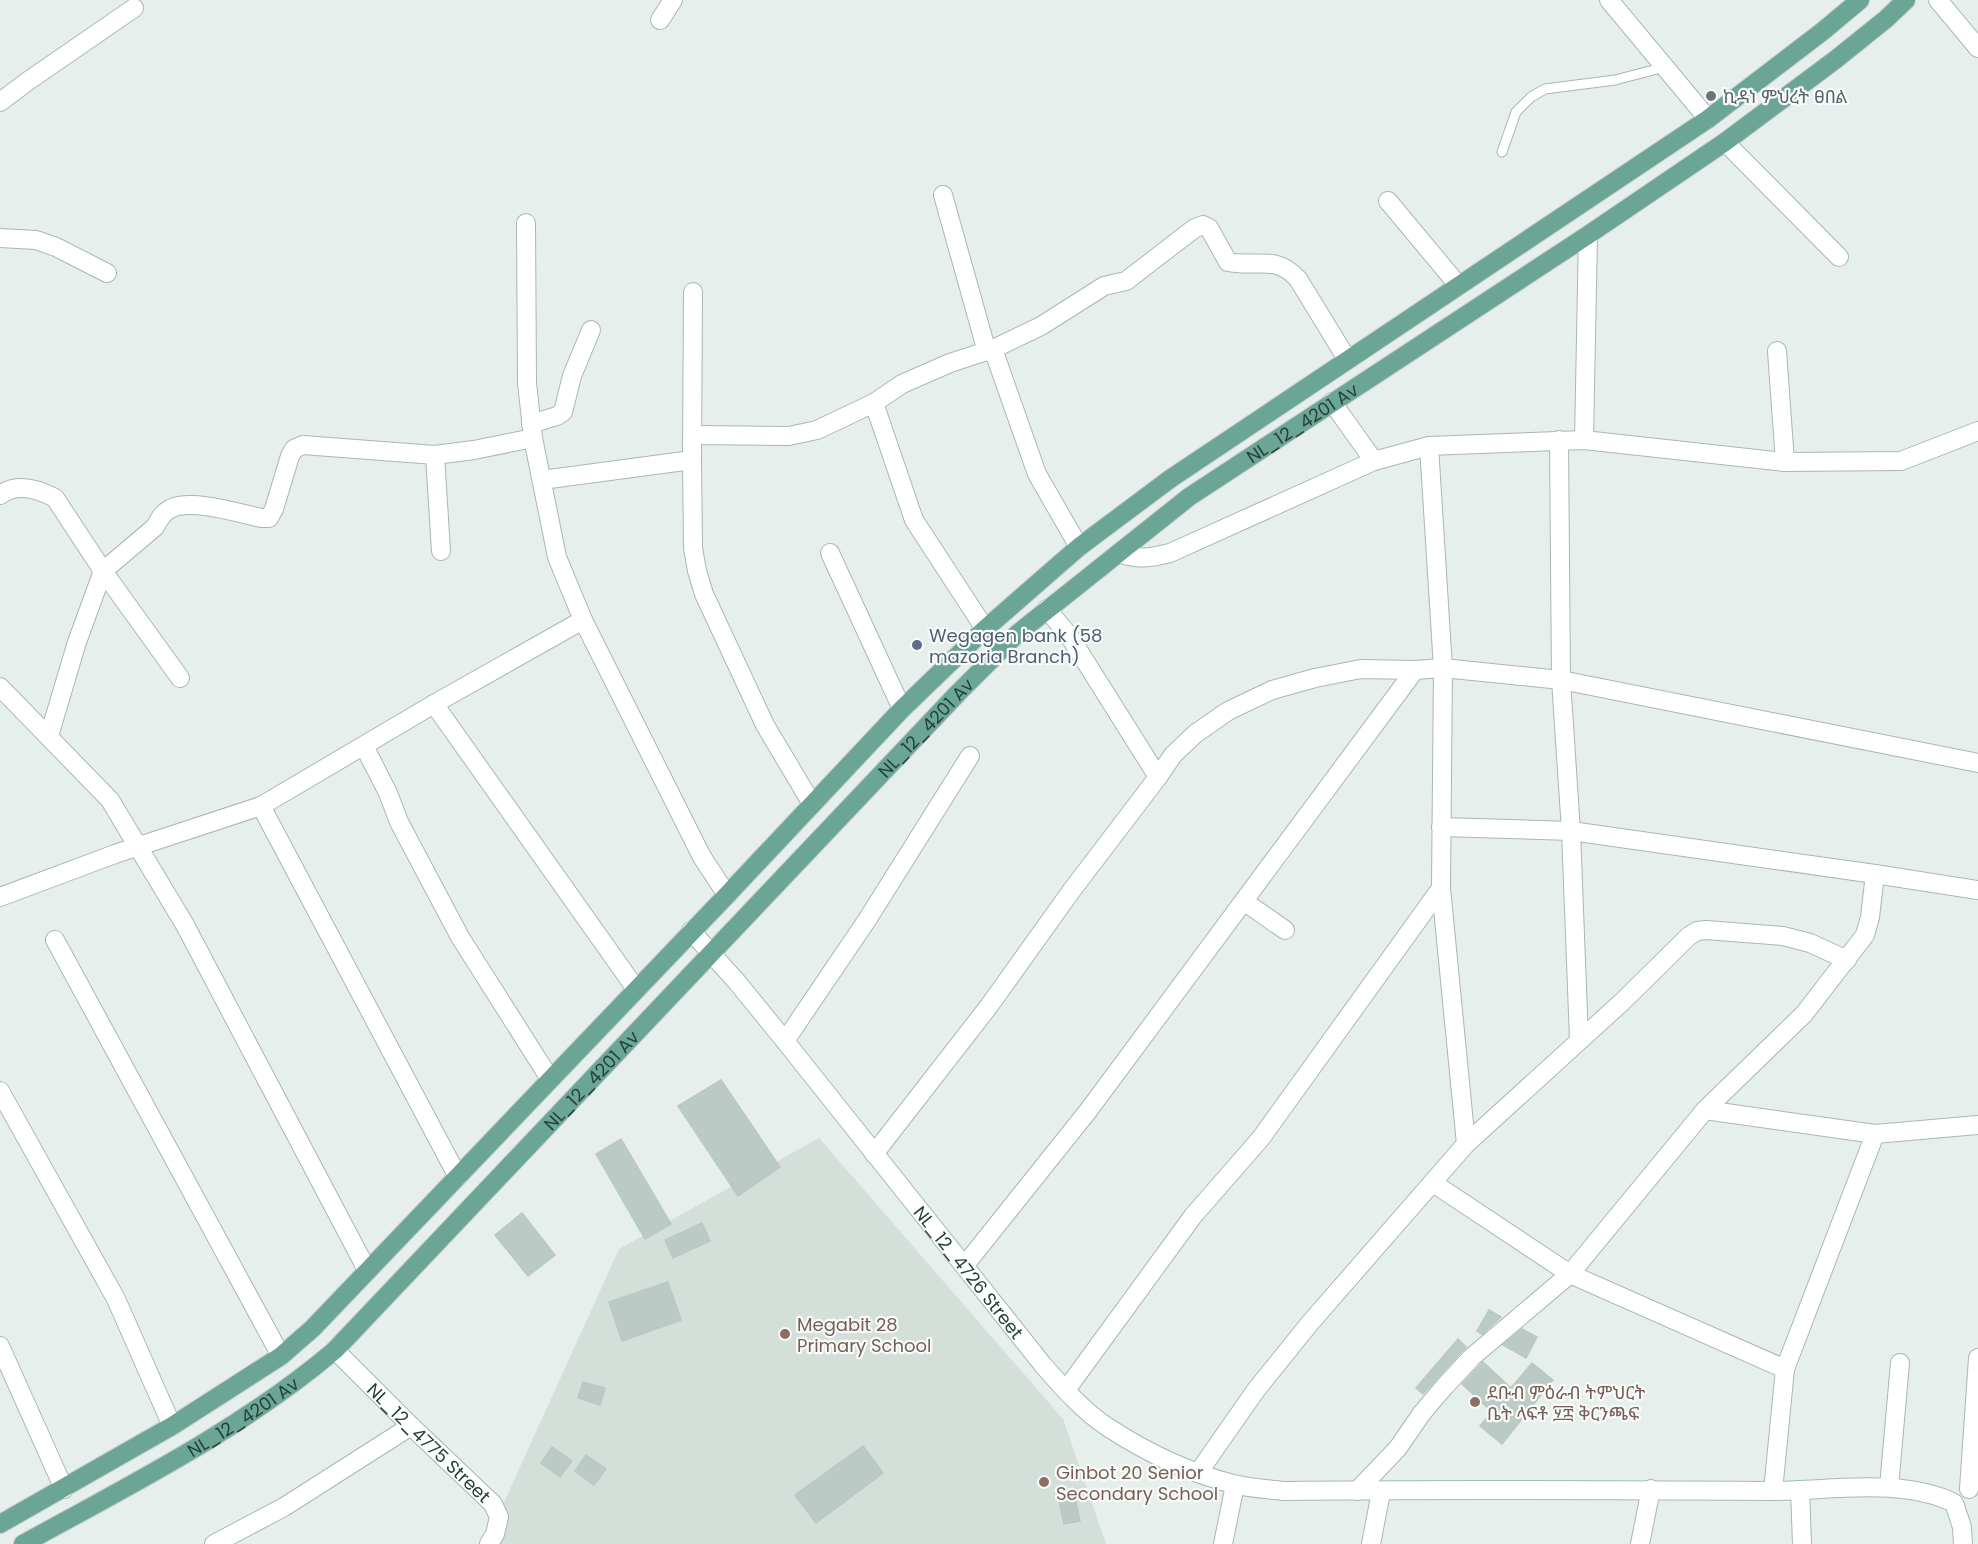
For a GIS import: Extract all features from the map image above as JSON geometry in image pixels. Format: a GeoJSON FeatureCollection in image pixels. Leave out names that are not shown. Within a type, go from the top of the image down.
{"type":"FeatureCollection","features":[{"type":"Feature","properties":{"kind":"main road","name":"NL_12_4201 Av"},"geometry":{"type":"LineString","coordinates":[[23,1544],[203,1442],[299,1380],[335,1350],[958,693],[1017,634],[1047,609],[1189,497],[1588,235],[1725,142],[1835,60],[1906,0]]}},
{"type":"Feature","properties":{"kind":"main road","name":"NL_12_4201 Av"},"geometry":{"type":"LineString","coordinates":[[0,1524],[172,1426],[281,1356],[313,1328],[902,709],[985,629],[1079,547],[1170,479],[1708,118],[1853,2]]}},
{"type":"Feature","properties":{"kind":"street"},"geometry":{"type":"LineString","coordinates":[[660,20],[674,0]]}},
{"type":"Feature","properties":{"kind":"street"},"geometry":{"type":"LineString","coordinates":[[1609,0],[1708,118]]}},
{"type":"Feature","properties":{"kind":"street"},"geometry":{"type":"LineString","coordinates":[[1938,0],[1978,48]]}},
{"type":"Feature","properties":{"kind":"street"},"geometry":{"type":"LineString","coordinates":[[0,102],[134,8]]}},
{"type":"Feature","properties":{"kind":"street"},"geometry":{"type":"LineString","coordinates":[[1725,142],[1839,257]]}},
{"type":"Feature","properties":{"kind":"street"},"geometry":{"type":"LineString","coordinates":[[943,195],[990,351],[1037,474],[1079,547]]}},
{"type":"Feature","properties":{"kind":"street"},"geometry":{"type":"LineString","coordinates":[[1388,201],[1458,285]]}},
{"type":"Feature","properties":{"kind":"street"},"geometry":{"type":"LineString","coordinates":[[526,223],[527,383],[532,431],[557,557],[583,620],[702,857],[727,895]]}},
{"type":"Feature","properties":{"kind":"street"},"geometry":{"type":"LineString","coordinates":[[693,435],[804,435],[874,403],[902,384],[950,363],[990,351],[1041,326],[1104,286],[1126,281],[1195,228],[1203,225],[1209,228],[1228,262],[1238,265],[1278,264],[1290,270],[1298,279],[1347,359]]}},
{"type":"Feature","properties":{"kind":"street"},"geometry":{"type":"LineString","coordinates":[[1584,440],[1588,235]]}},
{"type":"Feature","properties":{"kind":"street"},"geometry":{"type":"LineString","coordinates":[[0,238],[36,240],[56,247],[107,273]]}},
{"type":"Feature","properties":{"kind":"street"},"geometry":{"type":"LineString","coordinates":[[693,292],[693,548],[697,571],[704,594],[765,725],[812,804]]}},
{"type":"Feature","properties":{"kind":"street"},"geometry":{"type":"LineString","coordinates":[[48,736],[76,642],[102,571],[155,527],[160,517],[170,509],[196,505],[269,518],[274,509],[290,456],[294,449],[303,445],[435,455],[474,450],[532,431],[563,412],[572,376],[591,330]]}},
{"type":"Feature","properties":{"kind":"street"},"geometry":{"type":"LineString","coordinates":[[1777,351],[1785,462]]}},
{"type":"Feature","properties":{"kind":"street"},"geometry":{"type":"LineString","coordinates":[[1332,402],[1374,461]]}},
{"type":"Feature","properties":{"kind":"street"},"geometry":{"type":"LineString","coordinates":[[874,403],[914,520],[985,629]]}},
{"type":"Feature","properties":{"kind":"street"},"geometry":{"type":"LineString","coordinates":[[1119,553],[1133,558],[1149,559],[1170,553],[1374,461],[1429,446],[1584,440],[1785,462],[1901,461],[1978,431]]}},
{"type":"Feature","properties":{"kind":"street"},"geometry":{"type":"LineString","coordinates":[[1558,440],[1562,680],[1571,831],[1579,1040]]}},
{"type":"Feature","properties":{"kind":"street"},"geometry":{"type":"LineString","coordinates":[[1429,446],[1443,668],[1441,888],[1466,1144]]}},
{"type":"Feature","properties":{"kind":"street"},"geometry":{"type":"LineString","coordinates":[[435,455],[441,551]]}},
{"type":"Feature","properties":{"kind":"street"},"geometry":{"type":"LineString","coordinates":[[542,480],[692,460]]}},
{"type":"Feature","properties":{"kind":"street"},"geometry":{"type":"LineString","coordinates":[[0,495],[6,491],[25,487],[42,491],[55,498],[102,571],[180,678]]}},
{"type":"Feature","properties":{"kind":"street"},"geometry":{"type":"LineString","coordinates":[[830,553],[902,709]]}},
{"type":"Feature","properties":{"kind":"street"},"geometry":{"type":"LineString","coordinates":[[1047,609],[1070,637],[1158,777]]}},
{"type":"Feature","properties":{"kind":"street"},"geometry":{"type":"LineString","coordinates":[[0,897],[105,858],[261,806],[583,620]]}},
{"type":"Feature","properties":{"kind":"street"},"geometry":{"type":"LineString","coordinates":[[874,1154],[989,1006],[1173,754],[1228,711],[1272,690],[1361,669],[1443,668],[1562,680],[1978,763]]}},
{"type":"Feature","properties":{"kind":"street"},"geometry":{"type":"LineString","coordinates":[[965,1265],[1088,1111],[1415,670]]}},
{"type":"Feature","properties":{"kind":"street"},"geometry":{"type":"LineString","coordinates":[[0,687],[110,800],[185,925],[368,1270]]}},
{"type":"Feature","properties":{"kind":"street"},"geometry":{"type":"LineString","coordinates":[[434,704],[636,988]]}},
{"type":"Feature","properties":{"kind":"street"},"geometry":{"type":"LineString","coordinates":[[364,746],[388,793],[399,822],[459,937],[550,1079]]}},
{"type":"Feature","properties":{"kind":"street"},"geometry":{"type":"LineString","coordinates":[[785,1041],[867,920],[970,756]]}},
{"type":"Feature","properties":{"kind":"street"},"geometry":{"type":"LineString","coordinates":[[261,806],[458,1177]]}},
{"type":"Feature","properties":{"kind":"street"},"geometry":{"type":"LineString","coordinates":[[1441,827],[1571,831],[1978,890]]}},
{"type":"Feature","properties":{"kind":"street"},"geometry":{"type":"LineString","coordinates":[[1357,1491],[1398,1448],[1422,1413],[1472,1357],[1570,1274],[1705,1110],[1804,1014],[1864,935],[1870,917],[1875,874]]}},
{"type":"Feature","properties":{"kind":"street"},"geometry":{"type":"LineString","coordinates":[[1066,1390],[1193,1216],[1261,1138],[1441,888]]}},
{"type":"Feature","properties":{"kind":"street"},"geometry":{"type":"LineString","coordinates":[[1245,902],[1285,930]]}},
{"type":"Feature","properties":{"kind":"street"},"geometry":{"type":"LineString","coordinates":[[1198,1473],[1256,1390],[1310,1323],[1466,1144],[1622,1002],[1689,936],[1697,931],[1706,930],[1783,936],[1810,943],[1847,960]]}},
{"type":"Feature","properties":{"kind":"street","name":"NL_12_4726 Street"},"geometry":{"type":"LineString","coordinates":[[691,931],[785,1041],[1043,1365],[1066,1390],[1107,1427],[1198,1473],[1235,1485],[1283,1491],[1651,1489],[1773,1491],[1889,1488],[1936,1494],[1954,1503]]}},
{"type":"Feature","properties":{"kind":"street"},"geometry":{"type":"LineString","coordinates":[[55,940],[281,1356]]}},
{"type":"Feature","properties":{"kind":"street"},"geometry":{"type":"LineString","coordinates":[[0,1091],[116,1299],[172,1426]]}},
{"type":"Feature","properties":{"kind":"street"},"geometry":{"type":"LineString","coordinates":[[1705,1110],[1875,1134],[1978,1125]]}},
{"type":"Feature","properties":{"kind":"street"},"geometry":{"type":"LineString","coordinates":[[1773,1491],[1785,1369],[1875,1134]]}},
{"type":"Feature","properties":{"kind":"street"},"geometry":{"type":"LineString","coordinates":[[1433,1183],[1570,1274],[1785,1369]]}},
{"type":"Feature","properties":{"kind":"street"},"geometry":{"type":"LineString","coordinates":[[0,1346],[64,1489]]}},
{"type":"Feature","properties":{"kind":"street","name":"NL_12_4775 Street"},"geometry":{"type":"LineString","coordinates":[[335,1350],[493,1504],[499,1517],[495,1534],[489,1544]]}},
{"type":"Feature","properties":{"kind":"street"},"geometry":{"type":"LineString","coordinates":[[1963,1544],[1962,1527],[1954,1503],[1974,1489],[1978,1360]]}},
{"type":"Feature","properties":{"kind":"street"},"geometry":{"type":"LineString","coordinates":[[1889,1488],[1900,1362]]}},
{"type":"Feature","properties":{"kind":"street"},"geometry":{"type":"LineString","coordinates":[[214,1544],[285,1507],[411,1426]]}},
{"type":"Feature","properties":{"kind":"street"},"geometry":{"type":"LineString","coordinates":[[1223,1544],[1235,1485]]}},
{"type":"Feature","properties":{"kind":"street"},"geometry":{"type":"LineString","coordinates":[[1640,1544],[1651,1489]]}},
{"type":"Feature","properties":{"kind":"street"},"geometry":{"type":"LineString","coordinates":[[1800,1490],[1802,1544]]}},
{"type":"Feature","properties":{"kind":"street"},"geometry":{"type":"LineString","coordinates":[[1371,1544],[1381,1492]]}},
{"type":"Feature","properties":{"kind":"lane"},"geometry":{"type":"LineString","coordinates":[[1502,152],[1516,112],[1531,97],[1545,89],[1615,80],[1665,67]]}},
{"type":"Feature","properties":{"kind":"shaded area","name":"Megabit 28 Primary School"},"geometry":{"type":"Polygon","coordinates":[[[819,1138],[1063,1419],[1106,1544],[485,1544],[619,1249],[819,1138]]]}},
{"type":"Feature","properties":{"kind":"building"},"geometry":{"type":"Polygon","coordinates":[[[721,1080],[780,1167],[738,1196],[678,1106],[721,1080]]]}},
{"type":"Feature","properties":{"kind":"building"},"geometry":{"type":"Polygon","coordinates":[[[621,1139],[671,1224],[645,1239],[596,1154],[621,1139]]]}},
{"type":"Feature","properties":{"kind":"building"},"geometry":{"type":"Polygon","coordinates":[[[522,1213],[555,1255],[528,1276],[495,1235],[522,1213]]]}},
{"type":"Feature","properties":{"kind":"building"},"geometry":{"type":"Polygon","coordinates":[[[702,1223],[710,1241],[673,1258],[665,1240],[702,1223]]]}},
{"type":"Feature","properties":{"kind":"building"},"geometry":{"type":"Polygon","coordinates":[[[668,1282],[681,1320],[622,1341],[609,1302],[668,1282]]]}},
{"type":"Feature","properties":{"kind":"building"},"geometry":{"type":"Polygon","coordinates":[[[1489,1310],[1501,1317],[1482,1334],[1477,1331],[1489,1310]]]}},
{"type":"Feature","properties":{"kind":"building"},"geometry":{"type":"Polygon","coordinates":[[[1522,1329],[1537,1337],[1526,1358],[1503,1345],[1522,1329]]]}},
{"type":"Feature","properties":{"kind":"building"},"geometry":{"type":"Polygon","coordinates":[[[1458,1339],[1466,1347],[1423,1394],[1416,1388],[1458,1339]]]}},
{"type":"Feature","properties":{"kind":"building"},"geometry":{"type":"Polygon","coordinates":[[[1483,1362],[1511,1388],[1532,1363],[1553,1380],[1502,1444],[1480,1426],[1492,1412],[1462,1384],[1483,1362]]]}},
{"type":"Feature","properties":{"kind":"building"},"geometry":{"type":"Polygon","coordinates":[[[583,1382],[605,1388],[600,1405],[578,1398],[583,1382]]]}},
{"type":"Feature","properties":{"kind":"building"},"geometry":{"type":"Polygon","coordinates":[[[863,1446],[883,1473],[816,1523],[795,1495],[863,1446]]]}},
{"type":"Feature","properties":{"kind":"building"},"geometry":{"type":"Polygon","coordinates":[[[552,1447],[572,1461],[560,1477],[541,1463],[552,1447]]]}},
{"type":"Feature","properties":{"kind":"building"},"geometry":{"type":"Polygon","coordinates":[[[586,1455],[606,1469],[594,1485],[575,1471],[586,1455]]]}},
{"type":"Feature","properties":{"kind":"building"},"geometry":{"type":"Polygon","coordinates":[[[1075,1497],[1080,1521],[1064,1524],[1059,1500],[1075,1497]]]}},
{"type":"Feature","properties":{"kind":"place","name":"ኪዳነ ምህረት ፀበል"},"geometry":{"type":"Point","coordinates":[1711,96]}},
{"type":"Feature","properties":{"kind":"place","name":"Wegagen bank (58 mazoria Branch)"},"geometry":{"type":"Point","coordinates":[917,645]}},
{"type":"Feature","properties":{"kind":"place","name":"Megabit 28 Primary School"},"geometry":{"type":"Point","coordinates":[785,1334]}},
{"type":"Feature","properties":{"kind":"place","name":"ደቡብ ምዕራብ ትምህርት ቤት ላፍቶ ፶፰ ቅርንጫፍ"},"geometry":{"type":"Point","coordinates":[1475,1402]}},
{"type":"Feature","properties":{"kind":"place","name":"Ginbot 20 Senior Secondary School"},"geometry":{"type":"Point","coordinates":[1044,1482]}}]}
